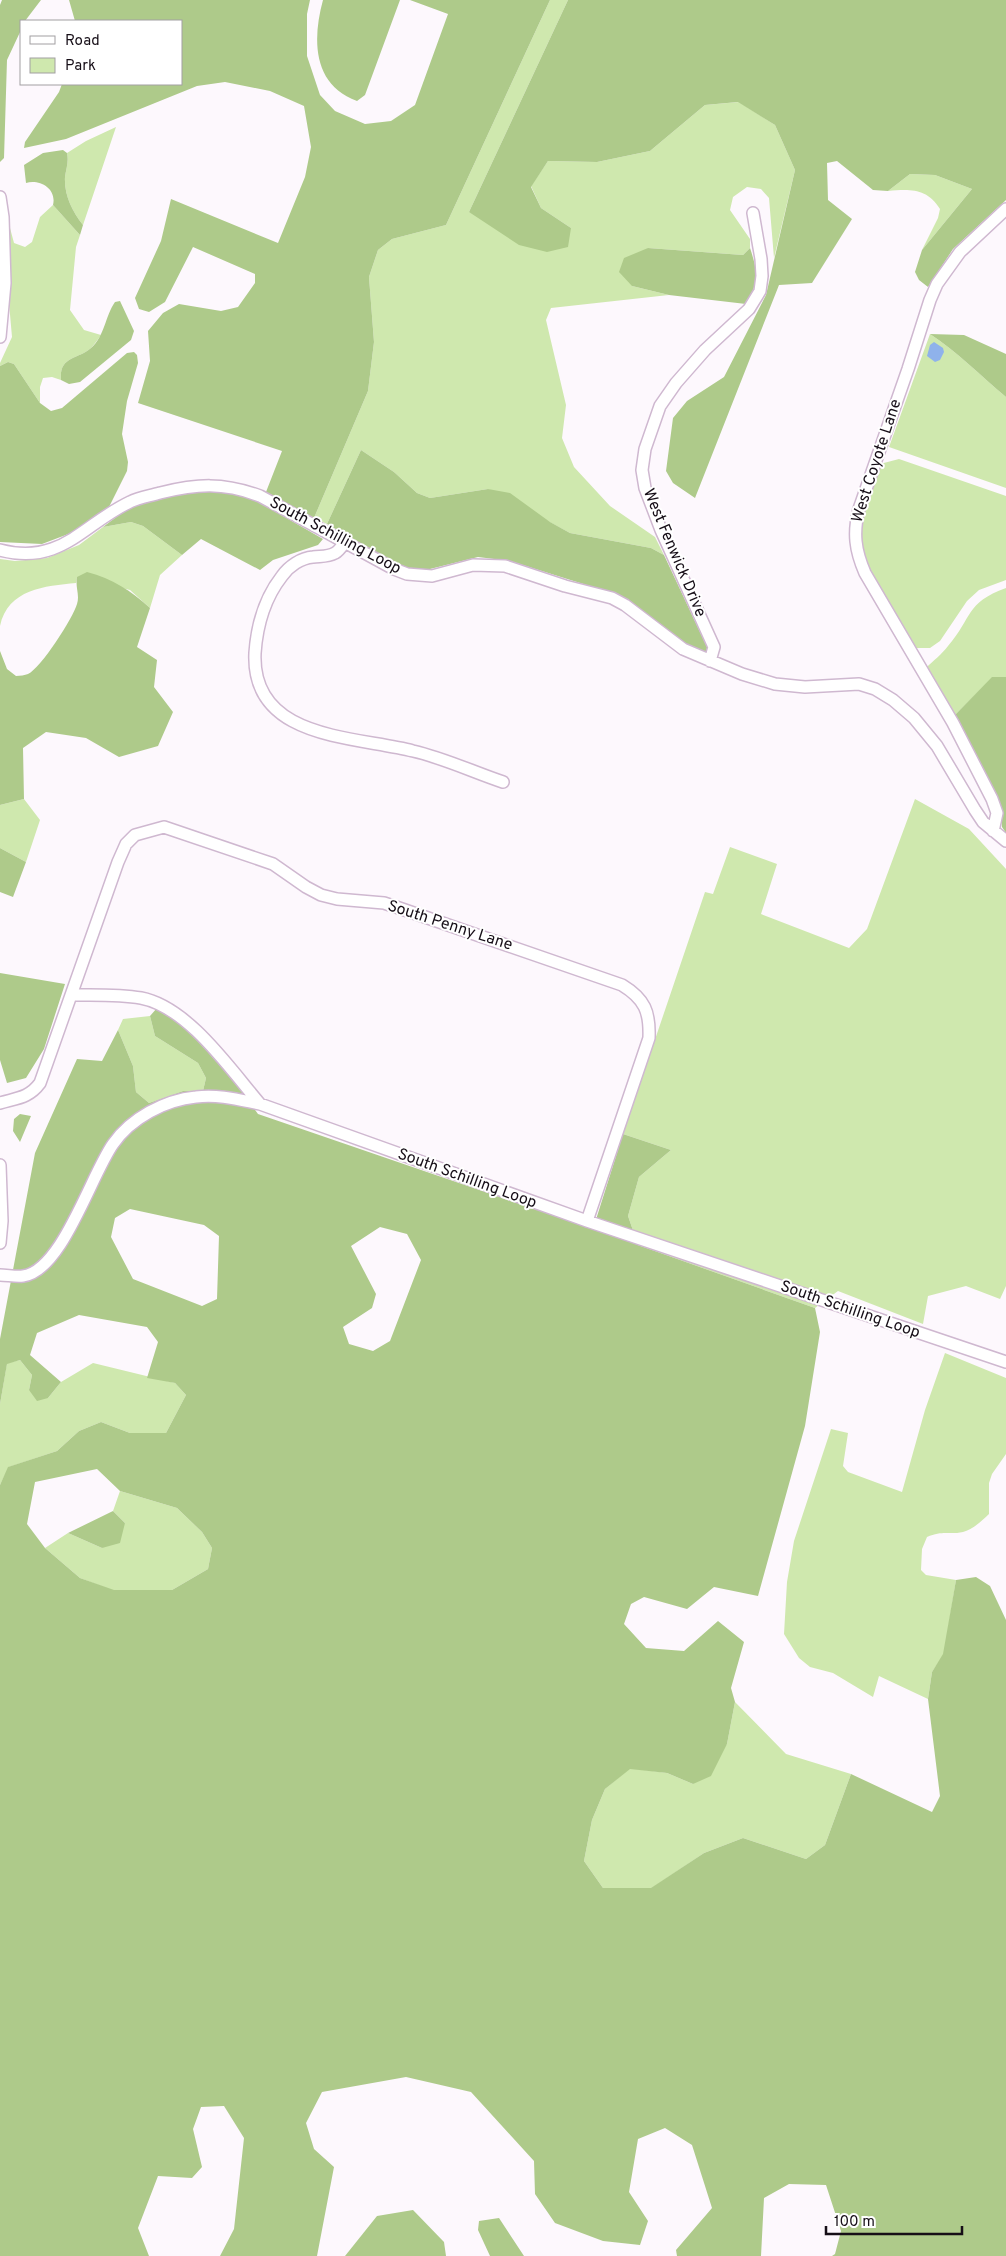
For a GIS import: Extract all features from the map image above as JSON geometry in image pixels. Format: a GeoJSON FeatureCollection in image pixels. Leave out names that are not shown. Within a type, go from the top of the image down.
{"type":"FeatureCollection","features":[{"type":"Feature","properties":{"kind":"street"},"geometry":{"type":"LineString","coordinates":[[0,197],[3,217],[5,283],[0,337]]}},
{"type":"Feature","properties":{"kind":"street","name":"West Coyote Lane"},"geometry":{"type":"LineString","coordinates":[[993,831],[997,813],[992,799],[953,723],[865,573],[858,558],[854,528],[930,300],[942,276],[960,252],[1006,209]]}},
{"type":"Feature","properties":{"kind":"street","name":"West Fenwick Drive"},"geometry":{"type":"LineString","coordinates":[[710,661],[714,646],[661,530],[645,488],[642,470],[645,450],[660,406],[676,383],[705,350],[749,308],[760,291],[762,276],[753,213]]}},
{"type":"Feature","properties":{"kind":"street","name":"South Schilling Loop"},"geometry":{"type":"LineString","coordinates":[[0,550],[23,553],[46,551],[80,536],[132,501],[180,488],[220,485],[241,489],[260,496],[394,569],[407,574],[432,576],[474,566],[505,566],[565,586],[612,598],[625,605],[683,649],[710,661],[775,684],[805,686],[859,684],[875,689],[893,700],[914,718],[937,746],[975,810],[993,831],[1006,841]]}},
{"type":"Feature","properties":{"kind":"street"},"geometry":{"type":"LineString","coordinates":[[345,542],[337,552],[328,556],[298,560],[283,573],[270,592],[261,614],[256,634],[255,657],[257,674],[264,696],[278,713],[295,723],[335,737],[415,751],[503,782]]}},
{"type":"Feature","properties":{"kind":"street","name":"South Penny Lane"},"geometry":{"type":"LineString","coordinates":[[0,1103],[30,1095],[40,1083],[126,844],[135,835],[164,827],[273,864],[321,895],[399,908],[622,985],[634,992],[643,1003],[650,1020],[649,1038],[587,1221]]}},
{"type":"Feature","properties":{"kind":"street"},"geometry":{"type":"LineString","coordinates":[[72,994],[141,998],[159,1003],[191,1026],[260,1104]]}},
{"type":"Feature","properties":{"kind":"street","name":"South Schilling Loop"},"geometry":{"type":"LineString","coordinates":[[0,1275],[24,1276],[48,1262],[62,1242],[113,1144],[140,1118],[168,1104],[198,1096],[223,1097],[260,1104],[587,1221],[1006,1362]]}},
{"type":"Feature","properties":{"kind":"street"},"geometry":{"type":"LineString","coordinates":[[0,1165],[2,1221],[0,1243]]}},
{"type":"Feature","properties":{"kind":"green space"},"geometry":{"type":"Polygon","coordinates":[[[2,0],[41,0],[26,20],[20,20],[20,32],[7,60],[4,158],[0,162],[0,5],[2,0]]]}},
{"type":"Feature","properties":{"kind":"green space"},"geometry":{"type":"Polygon","coordinates":[[[69,0],[310,0],[307,14],[307,56],[320,95],[335,111],[365,124],[391,121],[415,105],[448,14],[410,0],[550,0],[446,225],[392,239],[378,250],[369,277],[374,342],[368,391],[314,518],[266,492],[282,451],[138,403],[150,361],[148,331],[163,313],[179,304],[221,311],[238,307],[255,283],[255,274],[193,247],[165,302],[149,312],[139,309],[135,298],[161,241],[171,199],[278,243],[305,177],[311,147],[304,106],[270,91],[225,82],[197,86],[66,139],[24,148],[25,142],[59,92],[62,85],[182,85],[182,20],[75,20],[69,0]]]}},
{"type":"Feature","properties":{"kind":"green space"},"geometry":{"type":"Polygon","coordinates":[[[323,0],[400,0],[365,95],[357,101],[342,94],[332,84],[324,73],[319,60],[317,30],[323,0]]]}},
{"type":"Feature","properties":{"kind":"green space"},"geometry":{"type":"Polygon","coordinates":[[[550,0],[568,0],[469,212],[571,228],[541,208],[531,186],[548,161],[597,162],[650,151],[705,105],[739,102],[775,125],[795,170],[774,258],[769,198],[761,189],[747,187],[733,197],[730,210],[750,239],[750,248],[743,255],[648,248],[632,286],[669,295],[551,308],[546,320],[566,405],[562,438],[574,467],[610,506],[655,537],[664,555],[651,548],[570,533],[488,489],[430,498],[417,493],[394,472],[361,450],[327,524],[314,518],[368,391],[374,342],[369,277],[378,250],[392,239],[446,225],[550,0]]]}},
{"type":"Feature","properties":{"kind":"green space"},"geometry":{"type":"Polygon","coordinates":[[[568,0],[1006,0],[1006,200],[953,249],[928,287],[919,280],[915,272],[922,250],[972,189],[935,175],[910,174],[888,191],[873,190],[837,161],[827,163],[828,200],[852,219],[812,283],[779,285],[695,498],[673,483],[666,471],[673,418],[687,401],[724,377],[766,295],[795,170],[775,125],[738,102],[705,105],[650,151],[597,162],[548,161],[531,187],[541,208],[571,228],[568,247],[547,252],[519,245],[469,212],[568,0]]]}},
{"type":"Feature","properties":{"kind":"green space"},"geometry":{"type":"Polygon","coordinates":[[[116,127],[83,225],[75,214],[67,196],[65,177],[68,162],[67,153],[86,141],[116,127]]]}},
{"type":"Feature","properties":{"kind":"green space"},"geometry":{"type":"Polygon","coordinates":[[[63,150],[68,156],[65,177],[67,196],[75,214],[83,225],[80,235],[53,205],[54,199],[46,186],[37,182],[26,183],[24,165],[43,153],[63,150]]]}},
{"type":"Feature","properties":{"kind":"green space"},"geometry":{"type":"Polygon","coordinates":[[[910,174],[935,175],[972,189],[922,250],[938,218],[940,209],[929,197],[917,191],[888,191],[910,174]]]}},
{"type":"Feature","properties":{"kind":"green space"},"geometry":{"type":"Polygon","coordinates":[[[53,205],[80,235],[76,247],[70,310],[84,330],[101,335],[86,352],[66,362],[61,372],[61,380],[52,377],[43,378],[40,387],[40,403],[14,364],[8,362],[0,366],[0,363],[12,337],[8,292],[10,228],[14,243],[25,247],[32,242],[40,217],[53,205]]]}},
{"type":"Feature","properties":{"kind":"green space"},"geometry":{"type":"Polygon","coordinates":[[[648,248],[743,255],[750,248],[755,264],[756,277],[750,297],[746,304],[669,295],[632,286],[619,272],[624,258],[648,248]]]}},
{"type":"Feature","properties":{"kind":"green space"},"geometry":{"type":"Polygon","coordinates":[[[120,301],[134,331],[131,340],[80,382],[69,384],[61,380],[61,372],[66,362],[86,352],[96,343],[115,302],[120,301]]]}},
{"type":"Feature","properties":{"kind":"green space"},"geometry":{"type":"Polygon","coordinates":[[[930,334],[959,356],[1006,397],[1006,488],[889,447],[930,334]]]}},
{"type":"Feature","properties":{"kind":"green space"},"geometry":{"type":"Polygon","coordinates":[[[930,334],[964,335],[1006,354],[1006,397],[959,356],[930,334]]]}},
{"type":"Feature","properties":{"kind":"green space"},"geometry":{"type":"Polygon","coordinates":[[[134,352],[137,355],[138,363],[127,401],[122,434],[128,462],[127,471],[109,507],[71,533],[42,544],[0,542],[0,366],[8,362],[14,364],[40,403],[51,411],[62,408],[127,353],[134,352]]]}},
{"type":"Feature","properties":{"kind":"green space"},"geometry":{"type":"Polygon","coordinates":[[[361,450],[394,472],[417,493],[430,498],[488,489],[510,493],[550,522],[570,533],[651,548],[664,555],[707,647],[707,654],[684,644],[631,602],[612,593],[510,561],[478,557],[430,569],[412,569],[395,563],[327,524],[361,450]]]}},
{"type":"Feature","properties":{"kind":"green space"},"geometry":{"type":"Polygon","coordinates":[[[899,459],[1006,496],[1006,580],[979,590],[967,601],[940,641],[930,648],[915,648],[867,566],[860,542],[863,512],[880,464],[899,459]]]}},
{"type":"Feature","properties":{"kind":"green space"},"geometry":{"type":"Polygon","coordinates":[[[206,490],[231,491],[257,501],[323,539],[318,545],[273,560],[260,570],[201,539],[182,555],[143,526],[131,522],[103,527],[131,506],[170,495],[206,490]]]}},
{"type":"Feature","properties":{"kind":"green space"},"geometry":{"type":"Polygon","coordinates":[[[131,522],[143,526],[182,555],[160,575],[150,608],[130,590],[77,577],[76,583],[40,588],[19,597],[4,614],[0,626],[0,559],[15,561],[47,558],[79,545],[103,527],[131,522]]]}},
{"type":"Feature","properties":{"kind":"green space"},"geometry":{"type":"Polygon","coordinates":[[[87,572],[121,586],[150,608],[137,647],[157,660],[154,687],[173,712],[158,746],[119,757],[86,738],[46,732],[23,748],[24,799],[0,805],[0,651],[7,669],[16,676],[28,674],[34,670],[56,642],[74,611],[78,601],[77,577],[87,572]]]}},
{"type":"Feature","properties":{"kind":"green space"},"geometry":{"type":"Polygon","coordinates":[[[1006,588],[1006,677],[992,678],[955,715],[926,668],[956,636],[976,605],[983,599],[1006,588]]]}},
{"type":"Feature","properties":{"kind":"green space"},"geometry":{"type":"Polygon","coordinates":[[[992,677],[1006,677],[1006,833],[1002,827],[1001,810],[955,715],[992,677]]]}},
{"type":"Feature","properties":{"kind":"green space"},"geometry":{"type":"Polygon","coordinates":[[[24,799],[40,820],[26,862],[0,848],[0,805],[24,799]]]}},
{"type":"Feature","properties":{"kind":"green space"},"geometry":{"type":"Polygon","coordinates":[[[915,799],[969,829],[1006,869],[1006,1286],[1000,1299],[966,1286],[928,1296],[923,1324],[838,1291],[815,1308],[638,1245],[628,1216],[639,1177],[671,1150],[623,1134],[705,892],[713,894],[730,847],[777,864],[761,914],[849,948],[867,929],[915,799]]]}},
{"type":"Feature","properties":{"kind":"green space"},"geometry":{"type":"Polygon","coordinates":[[[0,848],[26,862],[13,897],[0,892],[0,848]]]}},
{"type":"Feature","properties":{"kind":"green space"},"geometry":{"type":"Polygon","coordinates":[[[0,973],[65,984],[44,1049],[26,1078],[7,1083],[0,1060],[0,973]]]}},
{"type":"Feature","properties":{"kind":"green space"},"geometry":{"type":"Polygon","coordinates":[[[157,1008],[187,1029],[235,1082],[258,1114],[593,1229],[623,1134],[671,1150],[639,1177],[628,1216],[638,1245],[815,1308],[820,1332],[805,1426],[758,1596],[714,1587],[687,1609],[644,1597],[631,1604],[624,1624],[646,1648],[684,1651],[718,1621],[744,1642],[731,1688],[735,1702],[727,1744],[711,1776],[693,1784],[667,1773],[630,1769],[605,1789],[592,1820],[584,1861],[603,1888],[651,1888],[704,1853],[743,1838],[806,1859],[825,1845],[851,1774],[932,1812],[940,1796],[928,1699],[932,1672],[943,1654],[956,1580],[976,1577],[990,1586],[1006,1620],[1006,2256],[832,2256],[835,2254],[841,2231],[826,2185],[789,2184],[764,2198],[761,2256],[677,2256],[676,2250],[712,2208],[692,2145],[665,2128],[638,2139],[629,2192],[648,2221],[640,2245],[603,2241],[555,2223],[535,2194],[534,2161],[471,2092],[406,2077],[322,2092],[306,2123],[314,2149],[334,2167],[317,2256],[220,2256],[234,2229],[244,2138],[224,2106],[201,2107],[193,2129],[202,2167],[192,2178],[158,2176],[138,2228],[149,2256],[0,2256],[0,1485],[8,1467],[57,1451],[79,1431],[101,1422],[130,1433],[166,1433],[186,1395],[175,1383],[147,1378],[158,1342],[147,1327],[79,1315],[37,1333],[30,1355],[61,1382],[48,1398],[37,1401],[29,1390],[32,1375],[20,1360],[7,1364],[0,1404],[0,1339],[35,1153],[77,1059],[102,1061],[118,1030],[133,1066],[136,1092],[149,1103],[183,1091],[203,1091],[206,1078],[198,1063],[155,1036],[150,1016],[157,1008]],[[130,1209],[115,1218],[111,1237],[133,1279],[202,1306],[217,1299],[219,1236],[204,1225],[130,1209]],[[380,1227],[351,1246],[376,1294],[372,1308],[343,1327],[349,1344],[373,1351],[390,1341],[421,1260],[407,1234],[380,1227]],[[97,1469],[35,1482],[27,1524],[45,1548],[80,1578],[114,1590],[172,1590],[208,1569],[212,1548],[202,1532],[177,1508],[120,1491],[97,1469]]]}},
{"type":"Feature","properties":{"kind":"green space"},"geometry":{"type":"Polygon","coordinates":[[[150,1016],[155,1036],[198,1063],[206,1078],[203,1091],[183,1091],[149,1103],[136,1092],[133,1066],[118,1030],[123,1019],[150,1016]]]}},
{"type":"Feature","properties":{"kind":"green space"},"geometry":{"type":"Polygon","coordinates":[[[20,1114],[31,1116],[20,1142],[13,1131],[14,1119],[20,1114]]]}},
{"type":"Feature","properties":{"kind":"green space"},"geometry":{"type":"Polygon","coordinates":[[[945,1353],[1006,1378],[1006,1454],[992,1474],[989,1483],[989,1514],[977,1525],[966,1531],[927,1537],[922,1549],[921,1570],[926,1575],[956,1580],[944,1654],[932,1672],[928,1699],[879,1676],[873,1697],[833,1673],[810,1667],[799,1658],[784,1634],[787,1582],[794,1541],[831,1429],[848,1433],[843,1466],[848,1472],[902,1492],[925,1410],[945,1353]]]}},
{"type":"Feature","properties":{"kind":"green space"},"geometry":{"type":"Polygon","coordinates":[[[20,1360],[32,1375],[29,1390],[48,1398],[61,1382],[93,1363],[175,1383],[186,1395],[166,1433],[130,1433],[101,1422],[79,1431],[57,1451],[9,1467],[0,1485],[0,1404],[7,1363],[20,1360]]]}},
{"type":"Feature","properties":{"kind":"green space"},"geometry":{"type":"Polygon","coordinates":[[[120,1491],[177,1508],[202,1532],[212,1548],[208,1569],[172,1590],[114,1591],[80,1578],[45,1548],[68,1533],[102,1548],[125,1523],[113,1511],[120,1491]]]}},
{"type":"Feature","properties":{"kind":"green space"},"geometry":{"type":"Polygon","coordinates":[[[113,1511],[125,1523],[120,1543],[102,1548],[68,1533],[113,1511]]]}},
{"type":"Feature","properties":{"kind":"green space"},"geometry":{"type":"Polygon","coordinates":[[[735,1702],[786,1754],[851,1774],[825,1845],[806,1859],[743,1838],[704,1853],[652,1888],[603,1888],[584,1861],[592,1820],[605,1789],[630,1768],[667,1773],[693,1784],[727,1744],[735,1702]]]}},
{"type":"Feature","properties":{"kind":"green space"},"geometry":{"type":"Polygon","coordinates":[[[413,2210],[444,2242],[446,2256],[345,2256],[377,2216],[413,2210]]]}},
{"type":"Feature","properties":{"kind":"green space"},"geometry":{"type":"Polygon","coordinates":[[[499,2218],[524,2256],[490,2256],[478,2230],[479,2221],[499,2218]]]}},
{"type":"Feature","properties":{"kind":"water"},"geometry":{"type":"Polygon","coordinates":[[[934,342],[943,348],[944,352],[940,360],[935,362],[927,356],[930,345],[934,342]]]}}]}
